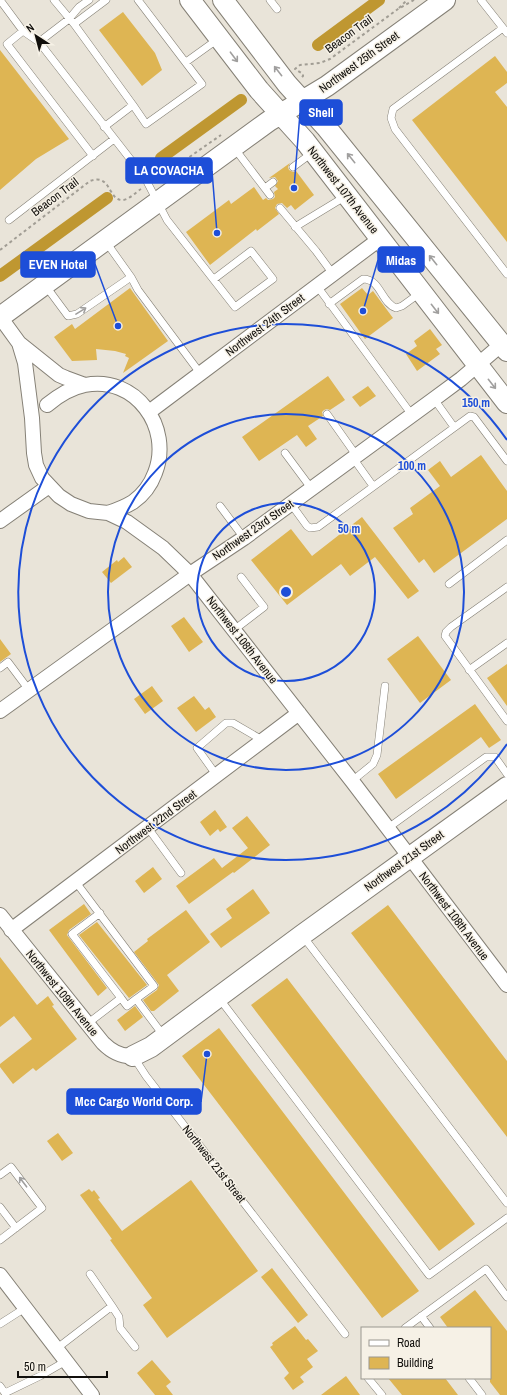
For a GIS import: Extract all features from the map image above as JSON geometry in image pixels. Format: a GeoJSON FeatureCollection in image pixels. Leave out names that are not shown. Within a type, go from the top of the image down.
{"type":"FeatureCollection","features":[{"type":"Feature","properties":{"kind":"main road","name":"Northwest 107th Avenue"},"geometry":{"type":"LineString","coordinates":[[190,0],[259,90],[313,152],[381,238],[507,403]]}},
{"type":"Feature","properties":{"kind":"main road","name":"Northwest 107th Avenue"},"geometry":{"type":"LineString","coordinates":[[223,0],[283,78],[326,127],[501,341]]}},
{"type":"Feature","properties":{"kind":"main road","name":"Northwest 25th Street"},"geometry":{"type":"LineString","coordinates":[[0,317],[158,202],[230,139],[270,121],[327,86],[445,0]]}},
{"type":"Feature","properties":{"kind":"main road","name":"Northwest 21st Street"},"geometry":{"type":"LineString","coordinates":[[133,1056],[164,1037],[507,787]]}},
{"type":"Feature","properties":{"kind":"street","name":"Northwest 24th Street"},"geometry":{"type":"LineString","coordinates":[[149,412],[381,238]]}},
{"type":"Feature","properties":{"kind":"street","name":"Northwest 108th Avenue"},"geometry":{"type":"LineString","coordinates":[[0,317],[19,343],[25,363],[32,418],[34,453],[36,466],[42,478],[59,496],[71,504],[89,511],[108,513],[127,522],[163,548],[190,574],[352,780],[507,985]]}},
{"type":"Feature","properties":{"kind":"street","name":"Northwest 23rd Street"},"geometry":{"type":"LineString","coordinates":[[0,711],[190,574],[244,538],[461,380],[501,341]]}},
{"type":"Feature","properties":{"kind":"street"},"geometry":{"type":"LineString","coordinates":[[19,343],[59,375],[85,385]]}},
{"type":"Feature","properties":{"kind":"street"},"geometry":{"type":"LineString","coordinates":[[48,405],[58,395],[71,388],[100,384],[127,392],[139,401],[149,412],[155,424],[160,445],[158,466],[153,480],[134,501],[122,508],[108,513]]}},
{"type":"Feature","properties":{"kind":"street"},"geometry":{"type":"LineString","coordinates":[[0,521],[49,486]]}},
{"type":"Feature","properties":{"kind":"street","name":"Northwest 22nd Street"},"geometry":{"type":"LineString","coordinates":[[11,930],[299,713]]}},
{"type":"Feature","properties":{"kind":"street","name":"Northwest 109th Avenue"},"geometry":{"type":"LineString","coordinates":[[0,915],[108,1048],[118,1054],[133,1056]]}},
{"type":"Feature","properties":{"kind":"street"},"geometry":{"type":"LineString","coordinates":[[0,1275],[92,1395]]}},
{"type":"Feature","properties":{"kind":"lane"},"geometry":{"type":"LineString","coordinates":[[0,0],[23,31],[39,42],[145,178],[167,220],[214,279],[234,307],[273,279],[251,251],[214,279]]}},
{"type":"Feature","properties":{"kind":"lane"},"geometry":{"type":"LineString","coordinates":[[54,0],[72,22],[146,124],[202,84],[138,0]]}},
{"type":"Feature","properties":{"kind":"lane"},"geometry":{"type":"LineString","coordinates":[[72,22],[79,7],[89,0]]}},
{"type":"Feature","properties":{"kind":"lane"},"geometry":{"type":"LineString","coordinates":[[39,42],[106,0]]}},
{"type":"Feature","properties":{"kind":"lane"},"geometry":{"type":"LineString","coordinates":[[270,0],[277,10]]}},
{"type":"Feature","properties":{"kind":"lane"},"geometry":{"type":"LineString","coordinates":[[481,0],[505,31],[393,109],[391,118],[395,129],[507,274]]}},
{"type":"Feature","properties":{"kind":"lane"},"geometry":{"type":"LineString","coordinates":[[23,31],[7,44],[93,156]]}},
{"type":"Feature","properties":{"kind":"lane"},"geometry":{"type":"LineString","coordinates":[[186,62],[219,38]]}},
{"type":"Feature","properties":{"kind":"lane"},"geometry":{"type":"LineString","coordinates":[[104,127],[133,106]]}},
{"type":"Feature","properties":{"kind":"lane"},"geometry":{"type":"LineString","coordinates":[[9,220],[114,139]]}},
{"type":"Feature","properties":{"kind":"lane"},"geometry":{"type":"LineString","coordinates":[[230,139],[270,195]]}},
{"type":"Feature","properties":{"kind":"lane"},"geometry":{"type":"LineString","coordinates":[[293,167],[313,152]]}},
{"type":"Feature","properties":{"kind":"lane"},"geometry":{"type":"LineString","coordinates":[[265,188],[273,182]]}},
{"type":"Feature","properties":{"kind":"lane"},"geometry":{"type":"LineString","coordinates":[[295,227],[347,195]]}},
{"type":"Feature","properties":{"kind":"lane"},"geometry":{"type":"LineString","coordinates":[[280,208],[333,274]]}},
{"type":"Feature","properties":{"kind":"lane"},"geometry":{"type":"LineString","coordinates":[[104,241],[138,290],[200,373]]}},
{"type":"Feature","properties":{"kind":"lane"},"geometry":{"type":"LineString","coordinates":[[44,285],[68,316],[77,314],[130,277]]}},
{"type":"Feature","properties":{"kind":"lane"},"geometry":{"type":"LineString","coordinates":[[329,304],[363,279],[369,279],[374,282],[390,304],[396,308],[402,306],[422,291]]}},
{"type":"Feature","properties":{"kind":"lane"},"geometry":{"type":"LineString","coordinates":[[317,286],[412,415]]}},
{"type":"Feature","properties":{"kind":"lane"},"geometry":{"type":"LineString","coordinates":[[434,399],[454,427]]}},
{"type":"Feature","properties":{"kind":"lane"},"geometry":{"type":"LineString","coordinates":[[327,414],[373,486]]}},
{"type":"Feature","properties":{"kind":"lane"},"geometry":{"type":"LineString","coordinates":[[291,504],[307,526],[315,528],[454,427],[472,416],[507,461]]}},
{"type":"Feature","properties":{"kind":"lane"},"geometry":{"type":"LineString","coordinates":[[285,453],[311,488]]}},
{"type":"Feature","properties":{"kind":"lane"},"geometry":{"type":"LineString","coordinates":[[220,506],[244,538]]}},
{"type":"Feature","properties":{"kind":"lane"},"geometry":{"type":"LineString","coordinates":[[449,584],[507,540]]}},
{"type":"Feature","properties":{"kind":"lane"},"geometry":{"type":"LineString","coordinates":[[234,630],[264,607],[241,577]]}},
{"type":"Feature","properties":{"kind":"lane"},"geometry":{"type":"LineString","coordinates":[[507,587],[451,627],[446,632],[445,636],[507,721]]}},
{"type":"Feature","properties":{"kind":"lane"},"geometry":{"type":"LineString","coordinates":[[469,670],[507,643]]}},
{"type":"Feature","properties":{"kind":"lane"},"geometry":{"type":"LineString","coordinates":[[0,668],[8,662],[29,690]]}},
{"type":"Feature","properties":{"kind":"lane"},"geometry":{"type":"LineString","coordinates":[[352,780],[373,764],[377,755],[385,686]]}},
{"type":"Feature","properties":{"kind":"lane"},"geometry":{"type":"LineString","coordinates":[[217,776],[197,748],[226,723],[233,723],[264,740]]}},
{"type":"Feature","properties":{"kind":"lane"},"geometry":{"type":"LineString","coordinates":[[388,828],[486,757],[495,757],[507,774]]}},
{"type":"Feature","properties":{"kind":"lane"},"geometry":{"type":"LineString","coordinates":[[148,828],[181,873]]}},
{"type":"Feature","properties":{"kind":"lane"},"geometry":{"type":"LineString","coordinates":[[75,881],[100,913],[154,986],[127,1006],[72,934],[100,913]]}},
{"type":"Feature","properties":{"kind":"lane"},"geometry":{"type":"LineString","coordinates":[[302,935],[507,1203]]}},
{"type":"Feature","properties":{"kind":"lane"},"geometry":{"type":"LineString","coordinates":[[218,997],[429,1275],[507,1218]]}},
{"type":"Feature","properties":{"kind":"lane"},"geometry":{"type":"LineString","coordinates":[[87,1024],[121,998]]}},
{"type":"Feature","properties":{"kind":"lane"},"geometry":{"type":"LineString","coordinates":[[136,999],[164,1037]]}},
{"type":"Feature","properties":{"kind":"lane","name":"Northwest 21st Street"},"geometry":{"type":"LineString","coordinates":[[133,1056],[146,1076],[345,1334]]}},
{"type":"Feature","properties":{"kind":"lane"},"geometry":{"type":"LineString","coordinates":[[0,1175],[11,1167],[42,1208],[0,1240]]}},
{"type":"Feature","properties":{"kind":"lane"},"geometry":{"type":"LineString","coordinates":[[0,1206],[16,1228]]}},
{"type":"Feature","properties":{"kind":"lane"},"geometry":{"type":"LineString","coordinates":[[406,1327],[486,1269],[507,1297]]}},
{"type":"Feature","properties":{"kind":"lane"},"geometry":{"type":"LineString","coordinates":[[90,1274],[119,1317],[120,1328],[134,1347]]}},
{"type":"Feature","properties":{"kind":"lane"},"geometry":{"type":"LineString","coordinates":[[56,1349],[112,1306]]}},
{"type":"Feature","properties":{"kind":"lane"},"geometry":{"type":"LineString","coordinates":[[0,1324],[25,1308]]}},
{"type":"Feature","properties":{"kind":"lane"},"geometry":{"type":"LineString","coordinates":[[421,1316],[429,1327]]}},
{"type":"Feature","properties":{"kind":"lane"},"geometry":{"type":"LineString","coordinates":[[0,1386],[5,1393],[40,1376],[66,1361]]}},
{"type":"Feature","properties":{"kind":"lane"},"geometry":{"type":"LineString","coordinates":[[369,1379],[382,1395]]}},
{"type":"Feature","properties":{"kind":"lane"},"geometry":{"type":"LineString","coordinates":[[470,1379],[482,1395]]}},
{"type":"Feature","properties":{"kind":"path","name":"Beacon Trail"},"geometry":{"type":"LineString","coordinates":[[398,9],[407,0]]}},
{"type":"Feature","properties":{"kind":"path","name":"Beacon Trail"},"geometry":{"type":"LineString","coordinates":[[303,76],[303,74],[295,69],[300,66],[320,63],[330,59],[398,9],[414,0]]}},
{"type":"Feature","properties":{"kind":"path"},"geometry":{"type":"LineString","coordinates":[[159,178],[230,139]]}},
{"type":"Feature","properties":{"kind":"path","name":"Beacon Trail"},"geometry":{"type":"LineString","coordinates":[[0,250],[94,180],[102,180],[115,196],[120,199],[126,199],[141,189]]}},
{"type":"Feature","properties":{"kind":"building"},"geometry":{"type":"Polygon","coordinates":[[[123,12],[155,53],[162,70],[142,86],[99,30],[123,12]]]}},
{"type":"Feature","properties":{"kind":"building"},"geometry":{"type":"Polygon","coordinates":[[[0,50],[69,139],[36,159],[0,190],[0,50]]]}},
{"type":"Feature","properties":{"kind":"building"},"geometry":{"type":"Polygon","coordinates":[[[495,56],[507,72],[507,83],[495,92],[507,107],[507,242],[412,120],[495,56]]]}},
{"type":"Feature","properties":{"kind":"building"},"geometry":{"type":"Polygon","coordinates":[[[290,163],[288,167],[289,170],[293,172],[296,171],[314,195],[295,210],[291,205],[287,208],[282,203],[277,204],[275,208],[279,214],[257,231],[256,229],[210,265],[186,232],[229,200],[231,204],[254,187],[263,200],[266,198],[268,200],[273,199],[275,197],[274,192],[278,189],[275,186],[278,181],[275,177],[269,178],[290,163]]]}},
{"type":"Feature","properties":{"kind":"building"},"geometry":{"type":"Polygon","coordinates":[[[130,288],[168,341],[123,373],[129,358],[125,356],[126,354],[115,351],[96,349],[97,360],[72,361],[54,337],[72,324],[75,329],[130,288]]]}},
{"type":"Feature","properties":{"kind":"building"},"geometry":{"type":"Polygon","coordinates":[[[362,288],[368,295],[373,291],[393,318],[365,339],[340,304],[362,288]]]}},
{"type":"Feature","properties":{"kind":"building"},"geometry":{"type":"Polygon","coordinates":[[[430,329],[442,345],[436,349],[440,354],[417,371],[406,354],[417,346],[414,341],[430,329]]]}},
{"type":"Feature","properties":{"kind":"building"},"geometry":{"type":"Polygon","coordinates":[[[328,376],[345,400],[330,410],[324,410],[322,412],[323,416],[308,426],[317,439],[306,447],[297,435],[259,461],[242,437],[328,376]]]}},
{"type":"Feature","properties":{"kind":"building"},"geometry":{"type":"Polygon","coordinates":[[[368,386],[376,396],[360,407],[352,397],[368,386]]]}},
{"type":"Feature","properties":{"kind":"building"},"geometry":{"type":"Polygon","coordinates":[[[481,455],[507,491],[507,519],[434,573],[424,559],[419,563],[393,528],[413,514],[410,508],[440,486],[428,470],[440,461],[451,477],[481,455]]]}},
{"type":"Feature","properties":{"kind":"building"},"geometry":{"type":"Polygon","coordinates":[[[362,517],[419,591],[408,599],[375,557],[350,576],[341,564],[287,605],[251,560],[291,529],[312,556],[362,517]]]}},
{"type":"Feature","properties":{"kind":"building"},"geometry":{"type":"Polygon","coordinates":[[[124,557],[132,567],[111,583],[102,572],[117,560],[118,562],[124,557]]]}},
{"type":"Feature","properties":{"kind":"building"},"geometry":{"type":"Polygon","coordinates":[[[184,617],[203,642],[189,652],[171,626],[184,617]]]}},
{"type":"Feature","properties":{"kind":"building"},"geometry":{"type":"Polygon","coordinates":[[[418,636],[451,680],[420,703],[387,659],[418,636]]]}},
{"type":"Feature","properties":{"kind":"building"},"geometry":{"type":"Polygon","coordinates":[[[0,639],[11,654],[0,662],[0,639]]]}},
{"type":"Feature","properties":{"kind":"building"},"geometry":{"type":"Polygon","coordinates":[[[507,664],[507,706],[487,678],[507,664]]]}},
{"type":"Feature","properties":{"kind":"building"},"geometry":{"type":"Polygon","coordinates":[[[152,686],[163,701],[145,714],[134,699],[152,686]]]}},
{"type":"Feature","properties":{"kind":"building"},"geometry":{"type":"Polygon","coordinates":[[[194,696],[205,710],[209,707],[216,717],[196,732],[177,708],[194,696]]]}},
{"type":"Feature","properties":{"kind":"building"},"geometry":{"type":"Polygon","coordinates":[[[475,704],[501,740],[489,748],[481,737],[396,799],[378,774],[475,704]]]}},
{"type":"Feature","properties":{"kind":"building"},"geometry":{"type":"Polygon","coordinates":[[[215,810],[227,827],[220,832],[218,829],[210,836],[200,822],[215,810]]]}},
{"type":"Feature","properties":{"kind":"building"},"geometry":{"type":"Polygon","coordinates":[[[247,816],[270,845],[234,873],[233,872],[189,904],[176,886],[214,858],[222,868],[248,848],[232,828],[247,816]]]}},
{"type":"Feature","properties":{"kind":"building"},"geometry":{"type":"Polygon","coordinates":[[[153,867],[162,879],[144,893],[135,881],[153,867]]]}},
{"type":"Feature","properties":{"kind":"building"},"geometry":{"type":"Polygon","coordinates":[[[253,889],[270,913],[221,948],[210,934],[232,918],[226,909],[253,889]]]}},
{"type":"Feature","properties":{"kind":"building"},"geometry":{"type":"Polygon","coordinates":[[[84,904],[91,914],[69,930],[67,935],[107,988],[98,996],[49,930],[84,904]]]}},
{"type":"Feature","properties":{"kind":"building"},"geometry":{"type":"Polygon","coordinates":[[[388,905],[507,1061],[507,1137],[351,933],[388,905]]]}},
{"type":"Feature","properties":{"kind":"building"},"geometry":{"type":"Polygon","coordinates":[[[186,910],[210,942],[167,975],[179,991],[154,1011],[151,1011],[143,1000],[157,990],[159,985],[134,952],[148,941],[147,939],[186,910]]]}},
{"type":"Feature","properties":{"kind":"building"},"geometry":{"type":"Polygon","coordinates":[[[97,922],[147,985],[129,998],[79,935],[97,922]]]}},
{"type":"Feature","properties":{"kind":"building"},"geometry":{"type":"Polygon","coordinates":[[[0,957],[37,1005],[48,996],[54,1005],[52,1006],[77,1039],[36,1071],[33,1068],[13,1084],[0,1067],[0,1064],[32,1039],[14,1016],[0,1027],[0,957]]]}},
{"type":"Feature","properties":{"kind":"building"},"geometry":{"type":"Polygon","coordinates":[[[287,978],[475,1224],[439,1251],[251,1005],[287,978]]]}},
{"type":"Feature","properties":{"kind":"building"},"geometry":{"type":"Polygon","coordinates":[[[135,1006],[143,1017],[125,1031],[117,1020],[135,1006]]]}},
{"type":"Feature","properties":{"kind":"building"},"geometry":{"type":"Polygon","coordinates":[[[219,1028],[419,1291],[382,1318],[182,1056],[219,1028]]]}},
{"type":"Feature","properties":{"kind":"building"},"geometry":{"type":"Polygon","coordinates":[[[58,1133],[73,1153],[62,1161],[47,1141],[58,1133]]]}},
{"type":"Feature","properties":{"kind":"building"},"geometry":{"type":"Polygon","coordinates":[[[191,1180],[258,1271],[167,1338],[143,1305],[152,1298],[80,1195],[89,1189],[92,1192],[94,1190],[100,1198],[98,1199],[122,1231],[191,1180]]]}},
{"type":"Feature","properties":{"kind":"building"},"geometry":{"type":"Polygon","coordinates":[[[272,1268],[308,1315],[298,1323],[261,1277],[272,1268]]]}},
{"type":"Feature","properties":{"kind":"building"},"geometry":{"type":"Polygon","coordinates":[[[475,1290],[507,1331],[507,1395],[500,1395],[490,1382],[491,1327],[447,1327],[440,1317],[475,1290]]]}},
{"type":"Feature","properties":{"kind":"building"},"geometry":{"type":"Polygon","coordinates":[[[295,1326],[306,1340],[308,1339],[318,1351],[307,1359],[313,1367],[300,1377],[304,1382],[293,1390],[284,1378],[289,1373],[270,1347],[273,1345],[272,1343],[295,1326]]]}},
{"type":"Feature","properties":{"kind":"building"},"geometry":{"type":"Polygon","coordinates":[[[152,1360],[171,1382],[166,1386],[173,1395],[155,1395],[137,1373],[152,1360]]]}},
{"type":"Feature","properties":{"kind":"building"},"geometry":{"type":"Polygon","coordinates":[[[346,1376],[360,1395],[321,1395],[346,1376]]]}},
{"type":"Feature","properties":{"kind":"building"},"geometry":{"type":"Polygon","coordinates":[[[389,1379],[446,1379],[458,1395],[402,1395],[389,1379]]]}},
{"type":"Feature","properties":{"kind":"waterway"},"geometry":{"type":"LineString","coordinates":[[318,45],[379,0]]}},
{"type":"Feature","properties":{"kind":"waterway"},"geometry":{"type":"LineString","coordinates":[[161,158],[241,100]]}},
{"type":"Feature","properties":{"kind":"waterway"},"geometry":{"type":"LineString","coordinates":[[0,276],[107,198]]}},
{"type":"Feature","properties":{"kind":"place","name":"Shell"},"geometry":{"type":"Point","coordinates":[294,188]}},
{"type":"Feature","properties":{"kind":"place","name":"LA COVACHA"},"geometry":{"type":"Point","coordinates":[217,233]}},
{"type":"Feature","properties":{"kind":"place","name":"Midas"},"geometry":{"type":"Point","coordinates":[363,311]}},
{"type":"Feature","properties":{"kind":"place","name":"EVEN Hotel"},"geometry":{"type":"Point","coordinates":[118,326]}},
{"type":"Feature","properties":{"kind":"place","name":"Mcc Cargo World Corp."},"geometry":{"type":"Point","coordinates":[207,1054]}}]}
